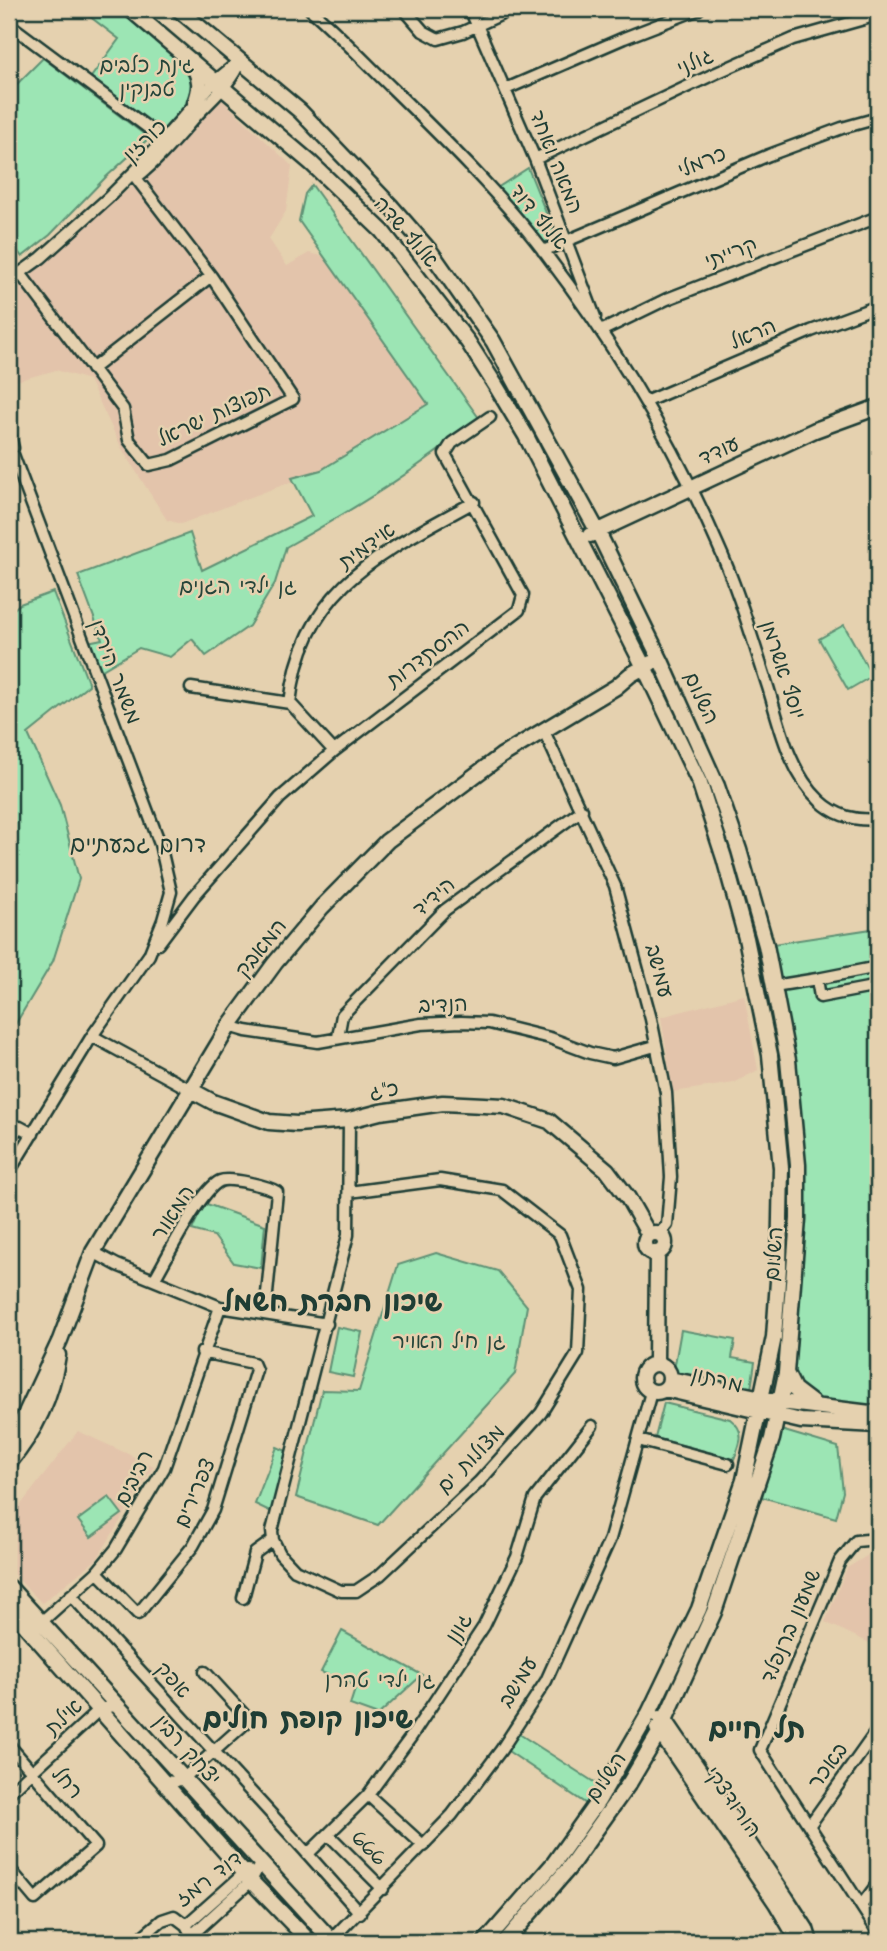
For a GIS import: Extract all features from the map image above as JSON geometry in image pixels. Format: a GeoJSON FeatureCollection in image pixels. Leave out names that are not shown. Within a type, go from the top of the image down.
{"type":"FeatureCollection","features":[{"type":"Feature","properties":{"kind":"main road","name":"אלוף שדה"},"geometry":{"type":"LineString","coordinates":[[130,9],[312,163],[392,243],[468,342],[496,386],[526,436],[579,541]]}},
{"type":"Feature","properties":{"kind":"main road","name":"אלוף שדה"},"geometry":{"type":"LineString","coordinates":[[178,9],[300,111],[430,251],[493,341],[598,532]]}},
{"type":"Feature","properties":{"kind":"main road"},"geometry":{"type":"LineString","coordinates":[[185,55],[201,82],[195,103]]}},
{"type":"Feature","properties":{"kind":"main road","name":"עודד"},"geometry":{"type":"LineString","coordinates":[[579,541],[815,430],[878,407]]}},
{"type":"Feature","properties":{"kind":"main road","name":"השלום"},"geometry":{"type":"LineString","coordinates":[[505,1942],[568,1869],[630,1782],[662,1726],[715,1612],[780,1409],[786,1373],[798,1219],[798,1165],[788,1060],[766,945],[739,849],[707,762],[598,532]]}},
{"type":"Feature","properties":{"kind":"main road","name":"השלום"},"geometry":{"type":"LineString","coordinates":[[485,1942],[554,1863],[598,1801],[649,1713],[699,1609],[744,1480],[774,1337],[781,1220],[781,1168],[770,1055],[746,938],[700,784],[579,541]]}},
{"type":"Feature","properties":{"kind":"main road","name":"המאבק"},"geometry":{"type":"LineString","coordinates":[[9,1441],[24,1418],[60,1340],[93,1252],[229,1026],[289,946],[387,841],[500,756],[646,671],[652,662],[662,663]]}},
{"type":"Feature","properties":{"kind":"main road","name":"כ\"ג"},"geometry":{"type":"LineString","coordinates":[[189,1089],[213,1102],[269,1122],[297,1124],[349,1120],[443,1102],[504,1106],[550,1121],[607,1170],[654,1234],[645,1241],[646,1249],[657,1253],[656,1364]]}},
{"type":"Feature","properties":{"kind":"main road","name":"המאבק"},"geometry":{"type":"LineString","coordinates":[[9,1463],[26,1441],[45,1407],[54,1381],[60,1340]]}},
{"type":"Feature","properties":{"kind":"main road"},"geometry":{"type":"LineString","coordinates":[[656,1364],[666,1369],[662,1386],[644,1387],[641,1378],[645,1369],[656,1364]]}},
{"type":"Feature","properties":{"kind":"main road"},"geometry":{"type":"LineString","coordinates":[[786,1373],[794,1389],[819,1407]]}},
{"type":"Feature","properties":{"kind":"main road","name":"מרתון"},"geometry":{"type":"LineString","coordinates":[[662,1386],[761,1405]]}},
{"type":"Feature","properties":{"kind":"main road","name":"מרתון"},"geometry":{"type":"LineString","coordinates":[[662,1386],[735,1407],[761,1405]]}},
{"type":"Feature","properties":{"kind":"main road"},"geometry":{"type":"LineString","coordinates":[[761,1405],[780,1409],[819,1407],[878,1412]]}},
{"type":"Feature","properties":{"kind":"main road"},"geometry":{"type":"LineString","coordinates":[[735,1407],[744,1421],[752,1446]]}},
{"type":"Feature","properties":{"kind":"main road"},"geometry":{"type":"LineString","coordinates":[[780,1409],[801,1421],[878,1425]]}},
{"type":"Feature","properties":{"kind":"main road"},"geometry":{"type":"LineString","coordinates":[[772,1439],[801,1421]]}},
{"type":"Feature","properties":{"kind":"main road","name":"יצחק רבין"},"geometry":{"type":"LineString","coordinates":[[9,1587],[332,1941]]}},
{"type":"Feature","properties":{"kind":"main road","name":"יצחק רבין"},"geometry":{"type":"LineString","coordinates":[[9,1608],[247,1877],[310,1942]]}},
{"type":"Feature","properties":{"kind":"main road","name":"הורודצקי"},"geometry":{"type":"LineString","coordinates":[[649,1713],[662,1726],[786,1898],[806,1929],[810,1942]]}},
{"type":"Feature","properties":{"kind":"main road","name":"הורודצקי"},"geometry":{"type":"LineString","coordinates":[[662,1726],[799,1942]]}},
{"type":"Feature","properties":{"kind":"street","name":"אלוף דוד"},"geometry":{"type":"LineString","coordinates":[[310,9],[454,149],[543,251],[601,331],[692,486]]}},
{"type":"Feature","properties":{"kind":"street"},"geometry":{"type":"LineString","coordinates":[[404,9],[423,31],[438,39],[463,32],[513,9]]}},
{"type":"Feature","properties":{"kind":"street","name":"המאה ואחד"},"geometry":{"type":"LineString","coordinates":[[470,9],[535,159],[601,331]]}},
{"type":"Feature","properties":{"kind":"street"},"geometry":{"type":"LineString","coordinates":[[506,89],[699,9]]}},
{"type":"Feature","properties":{"kind":"street","name":"גולני"},"geometry":{"type":"LineString","coordinates":[[535,159],[793,39],[876,13]]}},
{"type":"Feature","properties":{"kind":"street"},"geometry":{"type":"LineString","coordinates":[[9,24],[163,139]]}},
{"type":"Feature","properties":{"kind":"street","name":"כורזין"},"geometry":{"type":"LineString","coordinates":[[9,281],[56,245],[165,151],[241,60]]}},
{"type":"Feature","properties":{"kind":"street","name":"כורזין"},"geometry":{"type":"LineString","coordinates":[[135,176],[195,103],[219,84]]}},
{"type":"Feature","properties":{"kind":"street","name":"כרמלי"},"geometry":{"type":"LineString","coordinates":[[543,251],[769,155],[842,128],[878,118]]}},
{"type":"Feature","properties":{"kind":"street","name":"תפוצות ישראל"},"geometry":{"type":"LineString","coordinates":[[20,273],[123,409],[129,440],[149,464],[172,460],[293,399],[211,276],[135,176]]}},
{"type":"Feature","properties":{"kind":"street","name":"קרייתי"},"geometry":{"type":"LineString","coordinates":[[601,331],[667,299],[878,217]]}},
{"type":"Feature","properties":{"kind":"street"},"geometry":{"type":"LineString","coordinates":[[92,369],[211,276]]}},
{"type":"Feature","properties":{"kind":"street","name":"הראל"},"geometry":{"type":"LineString","coordinates":[[645,402],[811,331],[878,306]]}},
{"type":"Feature","properties":{"kind":"street","name":"ההסתדרות"},"geometry":{"type":"LineString","coordinates":[[9,1172],[92,1036],[149,955],[194,896],[280,798],[334,751],[472,643],[519,610],[523,596],[474,502],[445,454],[452,443],[490,417]]}},
{"type":"Feature","properties":{"kind":"street","name":"משמר הירדן"},"geometry":{"type":"LineString","coordinates":[[9,431],[13,463]]}},
{"type":"Feature","properties":{"kind":"street","name":"משמר הירדן"},"geometry":{"type":"LineString","coordinates":[[9,444],[13,463],[160,844],[170,897]]}},
{"type":"Feature","properties":{"kind":"street","name":"יוסף אשרמן"},"geometry":{"type":"LineString","coordinates":[[692,486],[732,574],[790,755],[805,783],[835,814],[861,820],[878,819]]}},
{"type":"Feature","properties":{"kind":"street","name":"אידמית"},"geometry":{"type":"LineString","coordinates":[[290,703],[293,680],[312,626],[330,600],[363,567],[474,502]]}},
{"type":"Feature","properties":{"kind":"street"},"geometry":{"type":"LineString","coordinates":[[191,688],[290,703],[334,751]]}},
{"type":"Feature","properties":{"kind":"street","name":"עמישב"},"geometry":{"type":"LineString","coordinates":[[544,731],[615,886],[650,1019],[666,1093],[671,1177],[667,1225],[654,1234]]}},
{"type":"Feature","properties":{"kind":"street","name":"הידיד"},"geometry":{"type":"LineString","coordinates":[[338,1037],[342,1015],[444,910],[582,810]]}},
{"type":"Feature","properties":{"kind":"street"},"geometry":{"type":"LineString","coordinates":[[170,897],[194,896]]}},
{"type":"Feature","properties":{"kind":"street"},"geometry":{"type":"LineString","coordinates":[[170,897],[186,907]]}},
{"type":"Feature","properties":{"kind":"street","name":"ההסתדרות"},"geometry":{"type":"LineString","coordinates":[[149,955],[170,897]]}},
{"type":"Feature","properties":{"kind":"street"},"geometry":{"type":"LineString","coordinates":[[774,986],[878,967]]}},
{"type":"Feature","properties":{"kind":"street"},"geometry":{"type":"LineString","coordinates":[[817,979],[820,997],[878,986]]}},
{"type":"Feature","properties":{"kind":"street","name":"הנדיב"},"geometry":{"type":"LineString","coordinates":[[229,1026],[246,1031],[318,1041],[421,1024],[489,1023],[550,1038],[590,1053],[613,1058],[655,1046]]}},
{"type":"Feature","properties":{"kind":"street","name":"כ\"ג"},"geometry":{"type":"LineString","coordinates":[[92,1036],[189,1089]]}},
{"type":"Feature","properties":{"kind":"street"},"geometry":{"type":"LineString","coordinates":[[243,1598],[255,1553],[273,1541],[272,1531],[348,1235],[349,1120]]}},
{"type":"Feature","properties":{"kind":"street"},"geometry":{"type":"LineString","coordinates":[[9,1138],[20,1127],[33,1134]]}},
{"type":"Feature","properties":{"kind":"street","name":"מצולות ים"},"geometry":{"type":"LineString","coordinates":[[273,1541],[280,1554],[295,1570],[341,1591],[356,1591],[380,1575],[479,1482],[541,1413],[578,1353],[581,1290],[560,1235],[502,1190],[440,1180],[349,1192]]}},
{"type":"Feature","properties":{"kind":"street","name":"המאור"},"geometry":{"type":"LineString","coordinates":[[154,1280],[198,1204],[218,1181],[269,1187],[277,1192],[265,1314]]}},
{"type":"Feature","properties":{"kind":"street"},"geometry":{"type":"LineString","coordinates":[[93,1252],[220,1307],[327,1324]]}},
{"type":"Feature","properties":{"kind":"street","name":"רביבים"},"geometry":{"type":"LineString","coordinates":[[34,1635],[41,1621],[97,1572],[116,1549],[164,1468],[202,1352],[220,1307]]}},
{"type":"Feature","properties":{"kind":"street","name":"צפרירים"},"geometry":{"type":"LineString","coordinates":[[97,1572],[138,1614],[193,1546],[213,1510],[256,1370],[253,1363],[202,1352]]}},
{"type":"Feature","properties":{"kind":"street","name":"עמישב"},"geometry":{"type":"LineString","coordinates":[[332,1941],[452,1815],[501,1750],[546,1681],[610,1539],[638,1440],[662,1386]]}},
{"type":"Feature","properties":{"kind":"street","name":"גונן"},"geometry":{"type":"LineString","coordinates":[[329,1835],[368,1795],[411,1737],[484,1626],[517,1557],[535,1498],[592,1426]]}},
{"type":"Feature","properties":{"kind":"street"},"geometry":{"type":"LineString","coordinates":[[638,1440],[728,1464]]}},
{"type":"Feature","properties":{"kind":"street","name":"שמעון ברנפלד"},"geometry":{"type":"LineString","coordinates":[[809,1826],[760,1750],[840,1561],[856,1541],[878,1539]]}},
{"type":"Feature","properties":{"kind":"street","name":"אפק"},"geometry":{"type":"LineString","coordinates":[[71,1595],[360,1913]]}},
{"type":"Feature","properties":{"kind":"street"},"geometry":{"type":"LineString","coordinates":[[165,1782],[184,1778],[249,1720],[205,1672]]}},
{"type":"Feature","properties":{"kind":"street","name":"אילת"},"geometry":{"type":"LineString","coordinates":[[9,1793],[100,1709],[118,1705]]}},
{"type":"Feature","properties":{"kind":"street","name":"באכר"},"geometry":{"type":"LineString","coordinates":[[809,1826],[878,1729]]}},
{"type":"Feature","properties":{"kind":"street","name":"רחל"},"geometry":{"type":"LineString","coordinates":[[9,1745],[96,1846],[35,1899],[9,1868]]}},
{"type":"Feature","properties":{"kind":"street"},"geometry":{"type":"LineString","coordinates":[[368,1795],[424,1846]]}},
{"type":"Feature","properties":{"kind":"street"},"geometry":{"type":"LineString","coordinates":[[809,1826],[878,1932]]}},
{"type":"Feature","properties":{"kind":"street"},"geometry":{"type":"LineString","coordinates":[[304,1851],[311,1851],[329,1835]]}},
{"type":"Feature","properties":{"kind":"street","name":"666"},"geometry":{"type":"LineString","coordinates":[[329,1835],[383,1889]]}},
{"type":"Feature","properties":{"kind":"street","name":"דוד רמז"},"geometry":{"type":"LineString","coordinates":[[194,1938],[260,1864]]}},
{"type":"Feature","properties":{"kind":"street","name":"דוד רמז"},"geometry":{"type":"LineString","coordinates":[[136,1942],[168,1917],[179,1918],[186,1925],[247,1877]]}},
{"type":"Feature","properties":{"kind":"street"},"geometry":{"type":"LineString","coordinates":[[861,1906],[878,1883]]}},
{"type":"Feature","properties":{"kind":"street"},"geometry":{"type":"LineString","coordinates":[[186,1925],[194,1938]]}},
{"type":"Feature","properties":{"kind":"shaded area"},"geometry":{"type":"Polygon","coordinates":[[[219,97],[292,166],[286,211],[269,239],[287,266],[309,253],[335,259],[439,403],[319,471],[181,524],[167,520],[123,451],[89,380],[56,370],[9,383],[9,285],[145,176],[219,97]]]}},
{"type":"Feature","properties":{"kind":"shaded area"},"geometry":{"type":"Polygon","coordinates":[[[744,995],[758,1070],[734,1083],[673,1092],[661,1017],[744,995]]]}},
{"type":"Feature","properties":{"kind":"shaded area"},"geometry":{"type":"Polygon","coordinates":[[[78,1431],[154,1466],[97,1559],[42,1603],[9,1570],[9,1520],[78,1431]]]}},
{"type":"Feature","properties":{"kind":"shaded area"},"geometry":{"type":"Polygon","coordinates":[[[878,1549],[878,1647],[825,1622],[847,1568],[878,1549]]]}},
{"type":"Feature","properties":{"kind":"green space","name":"גינת כלבים טבנקין"},"geometry":{"type":"Polygon","coordinates":[[[80,9],[120,9],[172,50],[196,80],[195,93],[188,105],[161,134],[89,80],[119,39],[80,9]]]}},
{"type":"Feature","properties":{"kind":"green space"},"geometry":{"type":"Polygon","coordinates":[[[43,58],[149,138],[105,178],[50,235],[22,257],[9,239],[9,92],[43,58]]]}},
{"type":"Feature","properties":{"kind":"green space"},"geometry":{"type":"Polygon","coordinates":[[[528,168],[556,238],[543,243],[497,188],[528,168]]]}},
{"type":"Feature","properties":{"kind":"green space","name":"גן ילדי הגנים"},"geometry":{"type":"Polygon","coordinates":[[[312,185],[479,418],[457,437],[386,487],[286,547],[275,583],[249,626],[206,656],[192,639],[170,657],[139,648],[97,673],[83,643],[102,639],[78,575],[190,533],[202,570],[312,516],[292,478],[321,470],[428,404],[299,221],[305,194],[312,185]]]}},
{"type":"Feature","properties":{"kind":"green space"},"geometry":{"type":"Polygon","coordinates":[[[53,592],[89,685],[28,734],[60,805],[79,879],[53,961],[9,1035],[9,854],[12,851],[9,847],[9,613],[20,604],[53,592]]]}},
{"type":"Feature","properties":{"kind":"green space"},"geometry":{"type":"Polygon","coordinates":[[[844,625],[872,676],[848,690],[819,639],[844,625]]]}},
{"type":"Feature","properties":{"kind":"green space"},"geometry":{"type":"Polygon","coordinates":[[[878,928],[878,1411],[781,1402],[798,1165],[766,945],[878,928]]]}},
{"type":"Feature","properties":{"kind":"green space"},"geometry":{"type":"Polygon","coordinates":[[[204,1203],[265,1225],[261,1268],[234,1263],[214,1236],[192,1230],[204,1203]]]}},
{"type":"Feature","properties":{"kind":"green space","name":"גן חיל האויר"},"geometry":{"type":"Polygon","coordinates":[[[436,1253],[498,1271],[527,1306],[515,1374],[378,1525],[296,1497],[322,1390],[359,1391],[398,1265],[436,1253]]]}},
{"type":"Feature","properties":{"kind":"green space"},"geometry":{"type":"Polygon","coordinates":[[[337,1327],[362,1332],[353,1377],[328,1372],[337,1327]]]}},
{"type":"Feature","properties":{"kind":"green space"},"geometry":{"type":"Polygon","coordinates":[[[681,1330],[735,1340],[732,1358],[755,1362],[751,1389],[673,1375],[681,1330]]]}},
{"type":"Feature","properties":{"kind":"green space"},"geometry":{"type":"Polygon","coordinates":[[[664,1403],[730,1419],[738,1428],[741,1438],[734,1459],[655,1438],[664,1403]]]}},
{"type":"Feature","properties":{"kind":"green space"},"geometry":{"type":"Polygon","coordinates":[[[781,1430],[838,1447],[843,1492],[836,1518],[762,1497],[781,1430]]]}},
{"type":"Feature","properties":{"kind":"green space"},"geometry":{"type":"Polygon","coordinates":[[[277,1447],[291,1453],[276,1514],[255,1504],[277,1447]]]}},
{"type":"Feature","properties":{"kind":"green space"},"geometry":{"type":"Polygon","coordinates":[[[109,1497],[122,1514],[91,1537],[78,1520],[109,1497]]]}},
{"type":"Feature","properties":{"kind":"green space","name":"גן ילדי טהרן"},"geometry":{"type":"Polygon","coordinates":[[[342,1631],[422,1675],[378,1715],[350,1705],[356,1686],[321,1672],[342,1631]]]}},
{"type":"Feature","properties":{"kind":"green space"},"geometry":{"type":"Polygon","coordinates":[[[513,1730],[600,1786],[588,1805],[502,1747],[513,1730]]]}},
{"type":"Feature","properties":{"kind":"district","name":"דרום גבעתיים"},"geometry":{"type":"Point","coordinates":[138,845]}},
{"type":"Feature","properties":{"kind":"district","name":"שיכון חברת חשמל"},"geometry":{"type":"Point","coordinates":[332,1302]}},
{"type":"Feature","properties":{"kind":"district","name":"שיכון קופת חולים"},"geometry":{"type":"Point","coordinates":[308,1719]}},
{"type":"Feature","properties":{"kind":"district","name":"תל חיים"},"geometry":{"type":"Point","coordinates":[757,1729]}}]}
